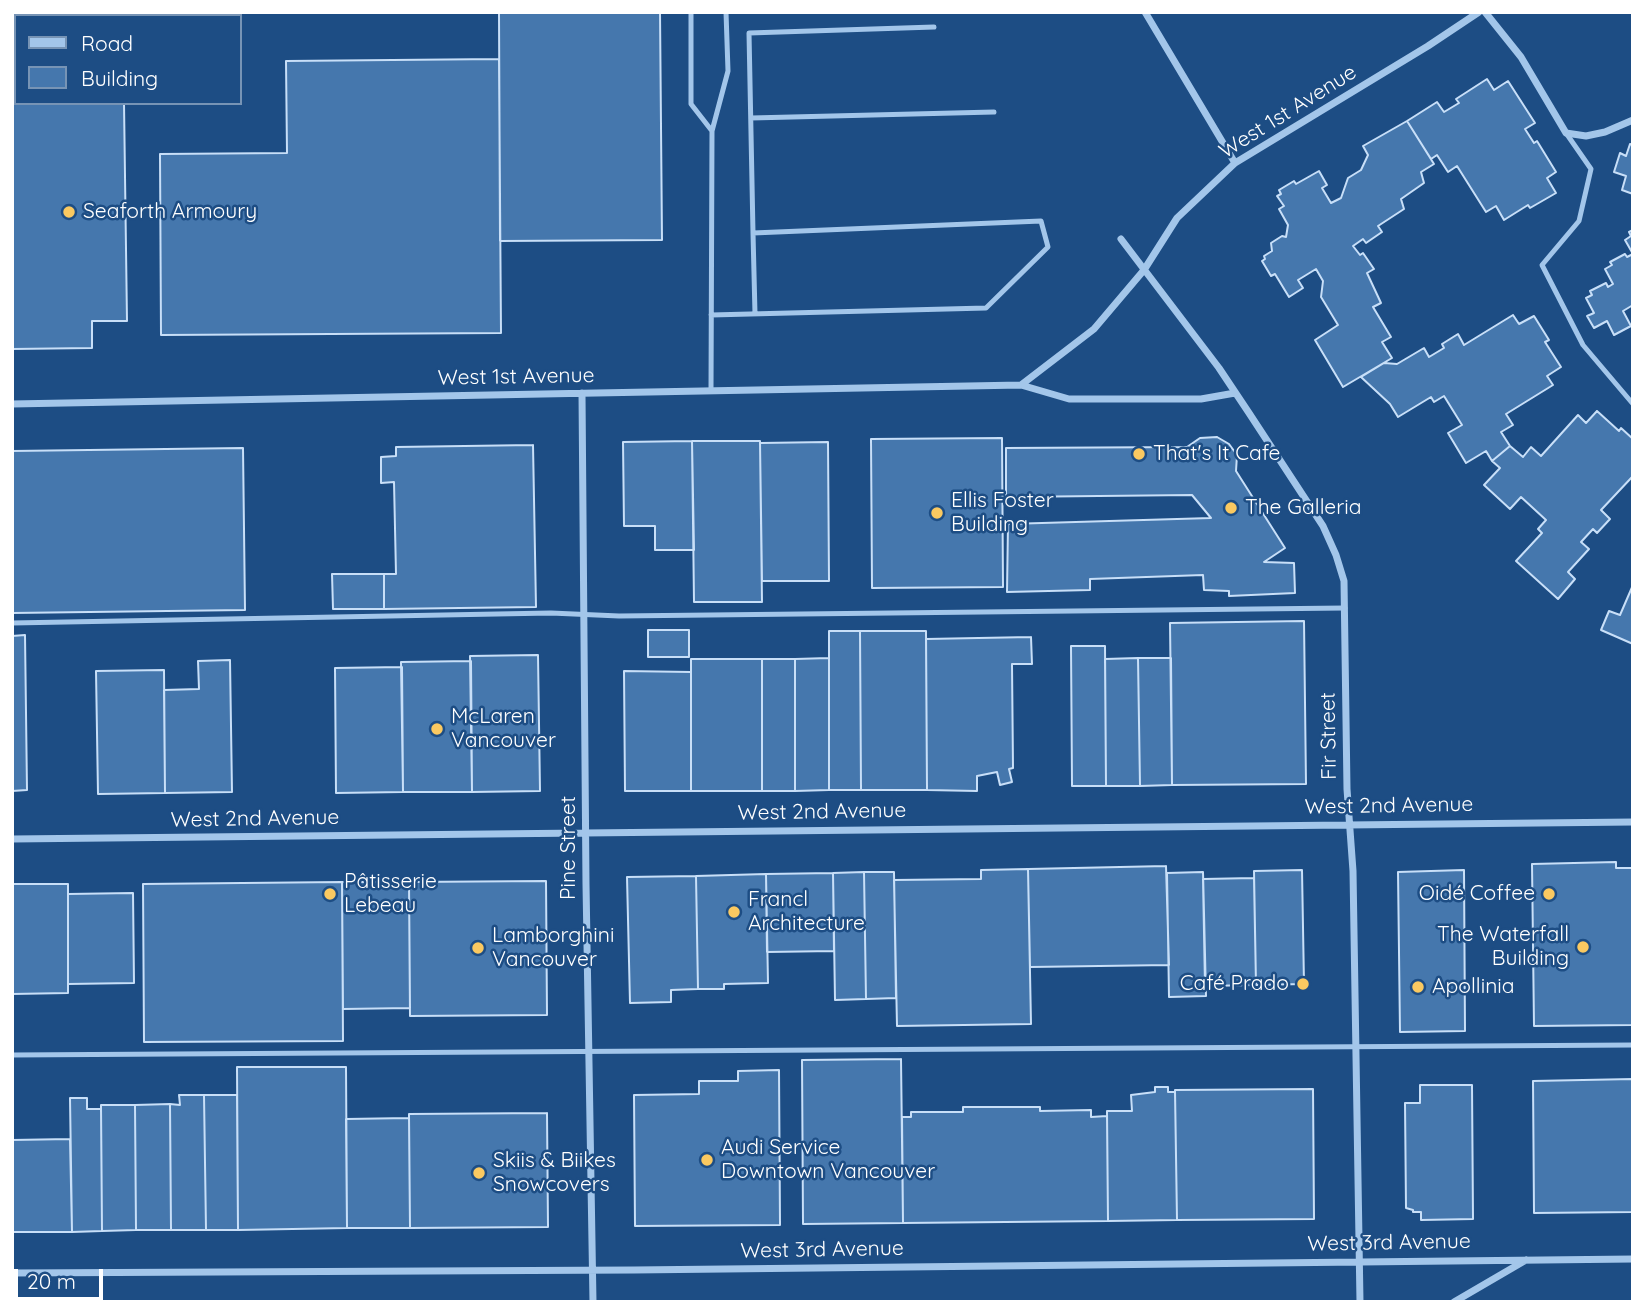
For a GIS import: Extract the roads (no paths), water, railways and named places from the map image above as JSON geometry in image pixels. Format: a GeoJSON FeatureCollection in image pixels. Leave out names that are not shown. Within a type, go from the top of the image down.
{"type":"FeatureCollection","features":[{"type":"Feature","properties":{"kind":"street"},"geometry":{"type":"LineString","coordinates":[[1145,12],[1235,163]]}},
{"type":"Feature","properties":{"kind":"street","name":"West 1st Avenue"},"geometry":{"type":"LineString","coordinates":[[1021,385],[1094,330],[1144,270],[1177,218],[1235,163],[1479,12]]}},
{"type":"Feature","properties":{"kind":"street"},"geometry":{"type":"LineString","coordinates":[[1485,12],[1521,57],[1566,133],[1586,136],[1605,132],[1633,120]]}},
{"type":"Feature","properties":{"kind":"street","name":"Fir Street"},"geometry":{"type":"LineString","coordinates":[[1121,239],[1219,368],[1323,526],[1344,582],[1360,1302]]}},
{"type":"Feature","properties":{"kind":"street","name":"West 1st Avenue"},"geometry":{"type":"LineString","coordinates":[[12,404],[1021,385],[1069,399],[1201,399],[1235,393]]}},
{"type":"Feature","properties":{"kind":"street","name":"Pine Street"},"geometry":{"type":"LineString","coordinates":[[582,393],[593,1302]]}},
{"type":"Feature","properties":{"kind":"street","name":"West 2nd Avenue"},"geometry":{"type":"LineString","coordinates":[[12,839],[1633,822]]}},
{"type":"Feature","properties":{"kind":"street"},"geometry":{"type":"LineString","coordinates":[[1454,1302],[1528,1259]]}},
{"type":"Feature","properties":{"kind":"street","name":"West 3rd Avenue"},"geometry":{"type":"LineString","coordinates":[[12,1273],[1633,1259]]}},
{"type":"Feature","properties":{"kind":"lane"},"geometry":{"type":"LineString","coordinates":[[691,12],[691,104],[712,131]]}},
{"type":"Feature","properties":{"kind":"lane"},"geometry":{"type":"LineString","coordinates":[[711,390],[712,131],[728,71],[726,12]]}},
{"type":"Feature","properties":{"kind":"lane"},"geometry":{"type":"LineString","coordinates":[[755,314],[749,33],[934,27]]}},
{"type":"Feature","properties":{"kind":"lane"},"geometry":{"type":"LineString","coordinates":[[751,118],[994,112]]}},
{"type":"Feature","properties":{"kind":"lane"},"geometry":{"type":"LineString","coordinates":[[1566,133],[1591,169],[1579,220],[1542,265],[1583,345],[1633,404]]}},
{"type":"Feature","properties":{"kind":"lane"},"geometry":{"type":"LineString","coordinates":[[711,315],[986,308],[1048,247],[1041,222],[753,233]]}},
{"type":"Feature","properties":{"kind":"lane"},"geometry":{"type":"LineString","coordinates":[[12,623],[537,613],[585,615],[1345,608]]}},
{"type":"Feature","properties":{"kind":"lane"},"geometry":{"type":"LineString","coordinates":[[12,1055],[1633,1045]]}},
{"type":"Feature","properties":{"kind":"place","name":"Seaforth Armoury"},"geometry":{"type":"Point","coordinates":[69,212]}},
{"type":"Feature","properties":{"kind":"place","name":"That's It Cafe"},"geometry":{"type":"Point","coordinates":[1139,454]}},
{"type":"Feature","properties":{"kind":"place","name":"The Galleria"},"geometry":{"type":"Point","coordinates":[1231,508]}},
{"type":"Feature","properties":{"kind":"place","name":"Ellis Foster Building"},"geometry":{"type":"Point","coordinates":[937,513]}},
{"type":"Feature","properties":{"kind":"place","name":"McLaren Vancouver"},"geometry":{"type":"Point","coordinates":[437,729]}},
{"type":"Feature","properties":{"kind":"place","name":"Pâtisserie Lebeau"},"geometry":{"type":"Point","coordinates":[330,894]}},
{"type":"Feature","properties":{"kind":"place","name":"Oidé Coffee"},"geometry":{"type":"Point","coordinates":[1549,894]}},
{"type":"Feature","properties":{"kind":"place","name":"Francl Architecture"},"geometry":{"type":"Point","coordinates":[734,912]}},
{"type":"Feature","properties":{"kind":"place","name":"The Waterfall Building"},"geometry":{"type":"Point","coordinates":[1583,947]}},
{"type":"Feature","properties":{"kind":"place","name":"Lamborghini Vancouver"},"geometry":{"type":"Point","coordinates":[478,948]}},
{"type":"Feature","properties":{"kind":"place","name":"Café Prado"},"geometry":{"type":"Point","coordinates":[1303,984]}},
{"type":"Feature","properties":{"kind":"place","name":"Apollinia"},"geometry":{"type":"Point","coordinates":[1418,987]}},
{"type":"Feature","properties":{"kind":"place","name":"Audi Service Downtown Vancouver"},"geometry":{"type":"Point","coordinates":[707,1160]}},
{"type":"Feature","properties":{"kind":"place","name":"Skiis & Biikes Snowcovers"},"geometry":{"type":"Point","coordinates":[479,1173]}}]}
